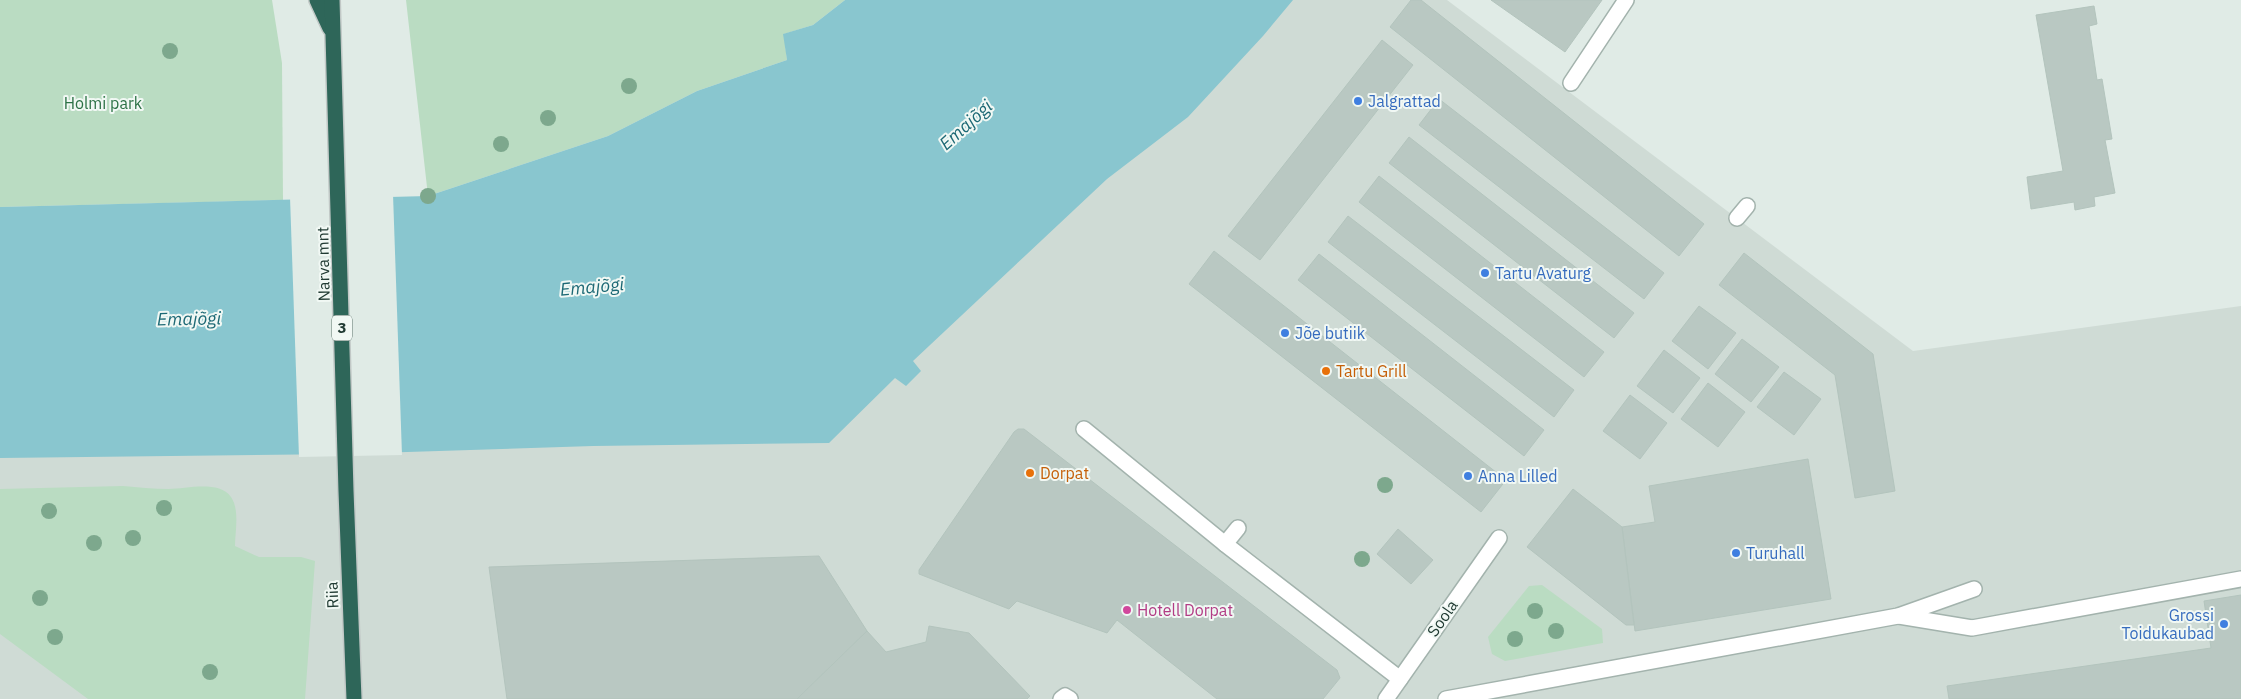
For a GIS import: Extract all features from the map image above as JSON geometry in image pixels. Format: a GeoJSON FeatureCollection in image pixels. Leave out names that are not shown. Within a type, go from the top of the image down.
{"type":"FeatureCollection","features":[{"type":"Feature","properties":{"kind":"highway","name":"Narva mnt"},"geometry":{"type":"LineString","coordinates":[[317,0],[334,37]]}},
{"type":"Feature","properties":{"kind":"highway","name":"Narva mnt"},"geometry":{"type":"LineString","coordinates":[[332,0],[346,491]]}},
{"type":"Feature","properties":{"kind":"highway"},"geometry":{"type":"LineString","coordinates":[[334,37],[337,0]]}},
{"type":"Feature","properties":{"kind":"highway","name":"Riia"},"geometry":{"type":"LineString","coordinates":[[346,491],[354,699]]}},
{"type":"Feature","properties":{"kind":"street"},"geometry":{"type":"LineString","coordinates":[[1571,83],[1626,0]]}},
{"type":"Feature","properties":{"kind":"street"},"geometry":{"type":"LineString","coordinates":[[1737,218],[1747,206]]}},
{"type":"Feature","properties":{"kind":"street"},"geometry":{"type":"LineString","coordinates":[[1084,429],[1225,544],[1400,679]]}},
{"type":"Feature","properties":{"kind":"street"},"geometry":{"type":"LineString","coordinates":[[1225,544],[1238,528]]}},
{"type":"Feature","properties":{"kind":"street","name":"Soola"},"geometry":{"type":"LineString","coordinates":[[1386,699],[1499,538]]}},
{"type":"Feature","properties":{"kind":"street"},"geometry":{"type":"LineString","coordinates":[[1898,616],[1972,628],[2241,579]]}},
{"type":"Feature","properties":{"kind":"street"},"geometry":{"type":"LineString","coordinates":[[1446,699],[1898,616],[1974,589]]}},
{"type":"Feature","properties":{"kind":"street"},"geometry":{"type":"LineString","coordinates":[[1061,699],[1064,696],[1070,699]]}},
{"type":"Feature","properties":{"kind":"shaded area"},"geometry":{"type":"Polygon","coordinates":[[[1270,0],[1447,0],[1913,351],[2241,306],[2241,699],[0,699],[0,453],[1270,0]]]}},
{"type":"Feature","properties":{"kind":"green space","name":"Holmi park"},"geometry":{"type":"Polygon","coordinates":[[[0,0],[272,0],[282,63],[283,200],[0,207],[0,0]]]}},
{"type":"Feature","properties":{"kind":"green space"},"geometry":{"type":"Polygon","coordinates":[[[406,0],[845,0],[813,25],[784,34],[787,60],[697,91],[608,136],[428,196],[406,0]]]}},
{"type":"Feature","properties":{"kind":"green space"},"geometry":{"type":"Polygon","coordinates":[[[123,486],[163,489],[211,487],[219,489],[226,492],[234,502],[236,515],[235,546],[259,557],[301,557],[315,561],[305,699],[88,699],[0,634],[0,489],[123,486]]]}},
{"type":"Feature","properties":{"kind":"green space"},"geometry":{"type":"Polygon","coordinates":[[[1542,585],[1602,629],[1603,643],[1505,661],[1492,654],[1488,637],[1529,586],[1542,585]]]}},
{"type":"Feature","properties":{"kind":"water","name":"Emajõgi"},"geometry":{"type":"Polygon","coordinates":[[[845,0],[1293,0],[1263,36],[1188,117],[1107,179],[913,361],[921,371],[906,386],[895,378],[829,443],[593,446],[344,454],[0,458],[0,207],[428,196],[608,136],[697,91],[787,60],[783,34],[813,25],[845,0]]]}},
{"type":"Feature","properties":{"kind":"pier"},"geometry":{"type":"Polygon","coordinates":[[[393,194],[402,455],[299,457],[290,197],[393,194]]]}},
{"type":"Feature","properties":{"kind":"building"},"geometry":{"type":"Polygon","coordinates":[[[1411,0],[1421,0],[1704,224],[1679,256],[1390,27],[1411,0]]]}},
{"type":"Feature","properties":{"kind":"building"},"geometry":{"type":"Polygon","coordinates":[[[1491,0],[1602,0],[1565,52],[1491,0]]]}},
{"type":"Feature","properties":{"kind":"building"},"geometry":{"type":"Polygon","coordinates":[[[2094,6],[2097,24],[2089,26],[2097,80],[2102,79],[2112,139],[2105,140],[2115,193],[2094,197],[2095,206],[2075,210],[2074,202],[2031,209],[2027,177],[2063,171],[2036,15],[2094,6]]]}},
{"type":"Feature","properties":{"kind":"building"},"geometry":{"type":"Polygon","coordinates":[[[1382,40],[1413,65],[1260,260],[1228,236],[1382,40]]]}},
{"type":"Feature","properties":{"kind":"building"},"geometry":{"type":"Polygon","coordinates":[[[1439,99],[1664,273],[1644,299],[1419,125],[1439,99]]]}},
{"type":"Feature","properties":{"kind":"building"},"geometry":{"type":"Polygon","coordinates":[[[1409,137],[1634,313],[1614,338],[1389,163],[1409,137]]]}},
{"type":"Feature","properties":{"kind":"building"},"geometry":{"type":"Polygon","coordinates":[[[1379,176],[1604,352],[1584,377],[1359,202],[1379,176]]]}},
{"type":"Feature","properties":{"kind":"building"},"geometry":{"type":"Polygon","coordinates":[[[1348,216],[1574,390],[1554,417],[1328,242],[1348,216]]]}},
{"type":"Feature","properties":{"kind":"building"},"geometry":{"type":"Polygon","coordinates":[[[1214,251],[1506,480],[1481,512],[1189,284],[1214,251]]]}},
{"type":"Feature","properties":{"kind":"building"},"geometry":{"type":"Polygon","coordinates":[[[1744,253],[1873,354],[1895,491],[1855,498],[1835,375],[1719,285],[1744,253]]]}},
{"type":"Feature","properties":{"kind":"building"},"geometry":{"type":"Polygon","coordinates":[[[1319,254],[1544,430],[1524,456],[1298,280],[1319,254]]]}},
{"type":"Feature","properties":{"kind":"building"},"geometry":{"type":"Polygon","coordinates":[[[1699,306],[1736,333],[1708,369],[1672,341],[1699,306]]]}},
{"type":"Feature","properties":{"kind":"building"},"geometry":{"type":"Polygon","coordinates":[[[1742,339],[1779,367],[1751,402],[1715,374],[1742,339]]]}},
{"type":"Feature","properties":{"kind":"building"},"geometry":{"type":"Polygon","coordinates":[[[1664,350],[1700,378],[1673,413],[1637,386],[1664,350]]]}},
{"type":"Feature","properties":{"kind":"building"},"geometry":{"type":"Polygon","coordinates":[[[1784,372],[1821,399],[1794,435],[1757,407],[1784,372]]]}},
{"type":"Feature","properties":{"kind":"building"},"geometry":{"type":"Polygon","coordinates":[[[1708,383],[1745,412],[1718,447],[1681,419],[1708,383]]]}},
{"type":"Feature","properties":{"kind":"building"},"geometry":{"type":"Polygon","coordinates":[[[1630,395],[1667,423],[1640,459],[1603,431],[1630,395]]]}},
{"type":"Feature","properties":{"kind":"building"},"geometry":{"type":"Polygon","coordinates":[[[1018,429],[1024,429],[1337,670],[1340,678],[1323,699],[1217,699],[1117,620],[1107,633],[1017,601],[1009,609],[919,574],[919,570],[1014,432],[1018,429]]]}},
{"type":"Feature","properties":{"kind":"building"},"geometry":{"type":"Polygon","coordinates":[[[1808,459],[1831,599],[1635,631],[1622,527],[1655,522],[1649,486],[1808,459]]]}},
{"type":"Feature","properties":{"kind":"building"},"geometry":{"type":"Polygon","coordinates":[[[1573,489],[1622,527],[1634,625],[1626,625],[1527,547],[1573,489]]]}},
{"type":"Feature","properties":{"kind":"building"},"geometry":{"type":"Polygon","coordinates":[[[1398,529],[1433,560],[1411,584],[1377,554],[1398,529]]]}},
{"type":"Feature","properties":{"kind":"building"},"geometry":{"type":"Polygon","coordinates":[[[819,556],[867,631],[797,699],[507,699],[489,567],[819,556]]]}},
{"type":"Feature","properties":{"kind":"building","name":"Grossi Toidukaubad"},"geometry":{"type":"Polygon","coordinates":[[[2241,595],[2241,699],[1949,699],[1947,686],[2211,648],[2204,601],[2241,595]]]}},
{"type":"Feature","properties":{"kind":"building"},"geometry":{"type":"Polygon","coordinates":[[[929,626],[969,633],[1030,696],[1027,699],[797,699],[867,631],[886,652],[926,642],[929,626]]]}},
{"type":"Feature","properties":{"kind":"place","name":"Jalgrattad"},"geometry":{"type":"Point","coordinates":[1358,101]}},
{"type":"Feature","properties":{"kind":"place","name":"Tartu Avaturg"},"geometry":{"type":"Point","coordinates":[1485,273]}},
{"type":"Feature","properties":{"kind":"place","name":"Jõe butiik"},"geometry":{"type":"Point","coordinates":[1285,333]}},
{"type":"Feature","properties":{"kind":"place","name":"Tartu Grill"},"geometry":{"type":"Point","coordinates":[1326,371]}},
{"type":"Feature","properties":{"kind":"place","name":"Dorpat"},"geometry":{"type":"Point","coordinates":[1030,473]}},
{"type":"Feature","properties":{"kind":"place","name":"Anna Lilled"},"geometry":{"type":"Point","coordinates":[1468,476]}},
{"type":"Feature","properties":{"kind":"place","name":"Turuhall"},"geometry":{"type":"Point","coordinates":[1736,553]}},
{"type":"Feature","properties":{"kind":"place","name":"Hotell Dorpat"},"geometry":{"type":"Point","coordinates":[1127,610]}},
{"type":"Feature","properties":{"kind":"place","name":"Grossi Toidukaubad"},"geometry":{"type":"Point","coordinates":[2224,624]}}]}
